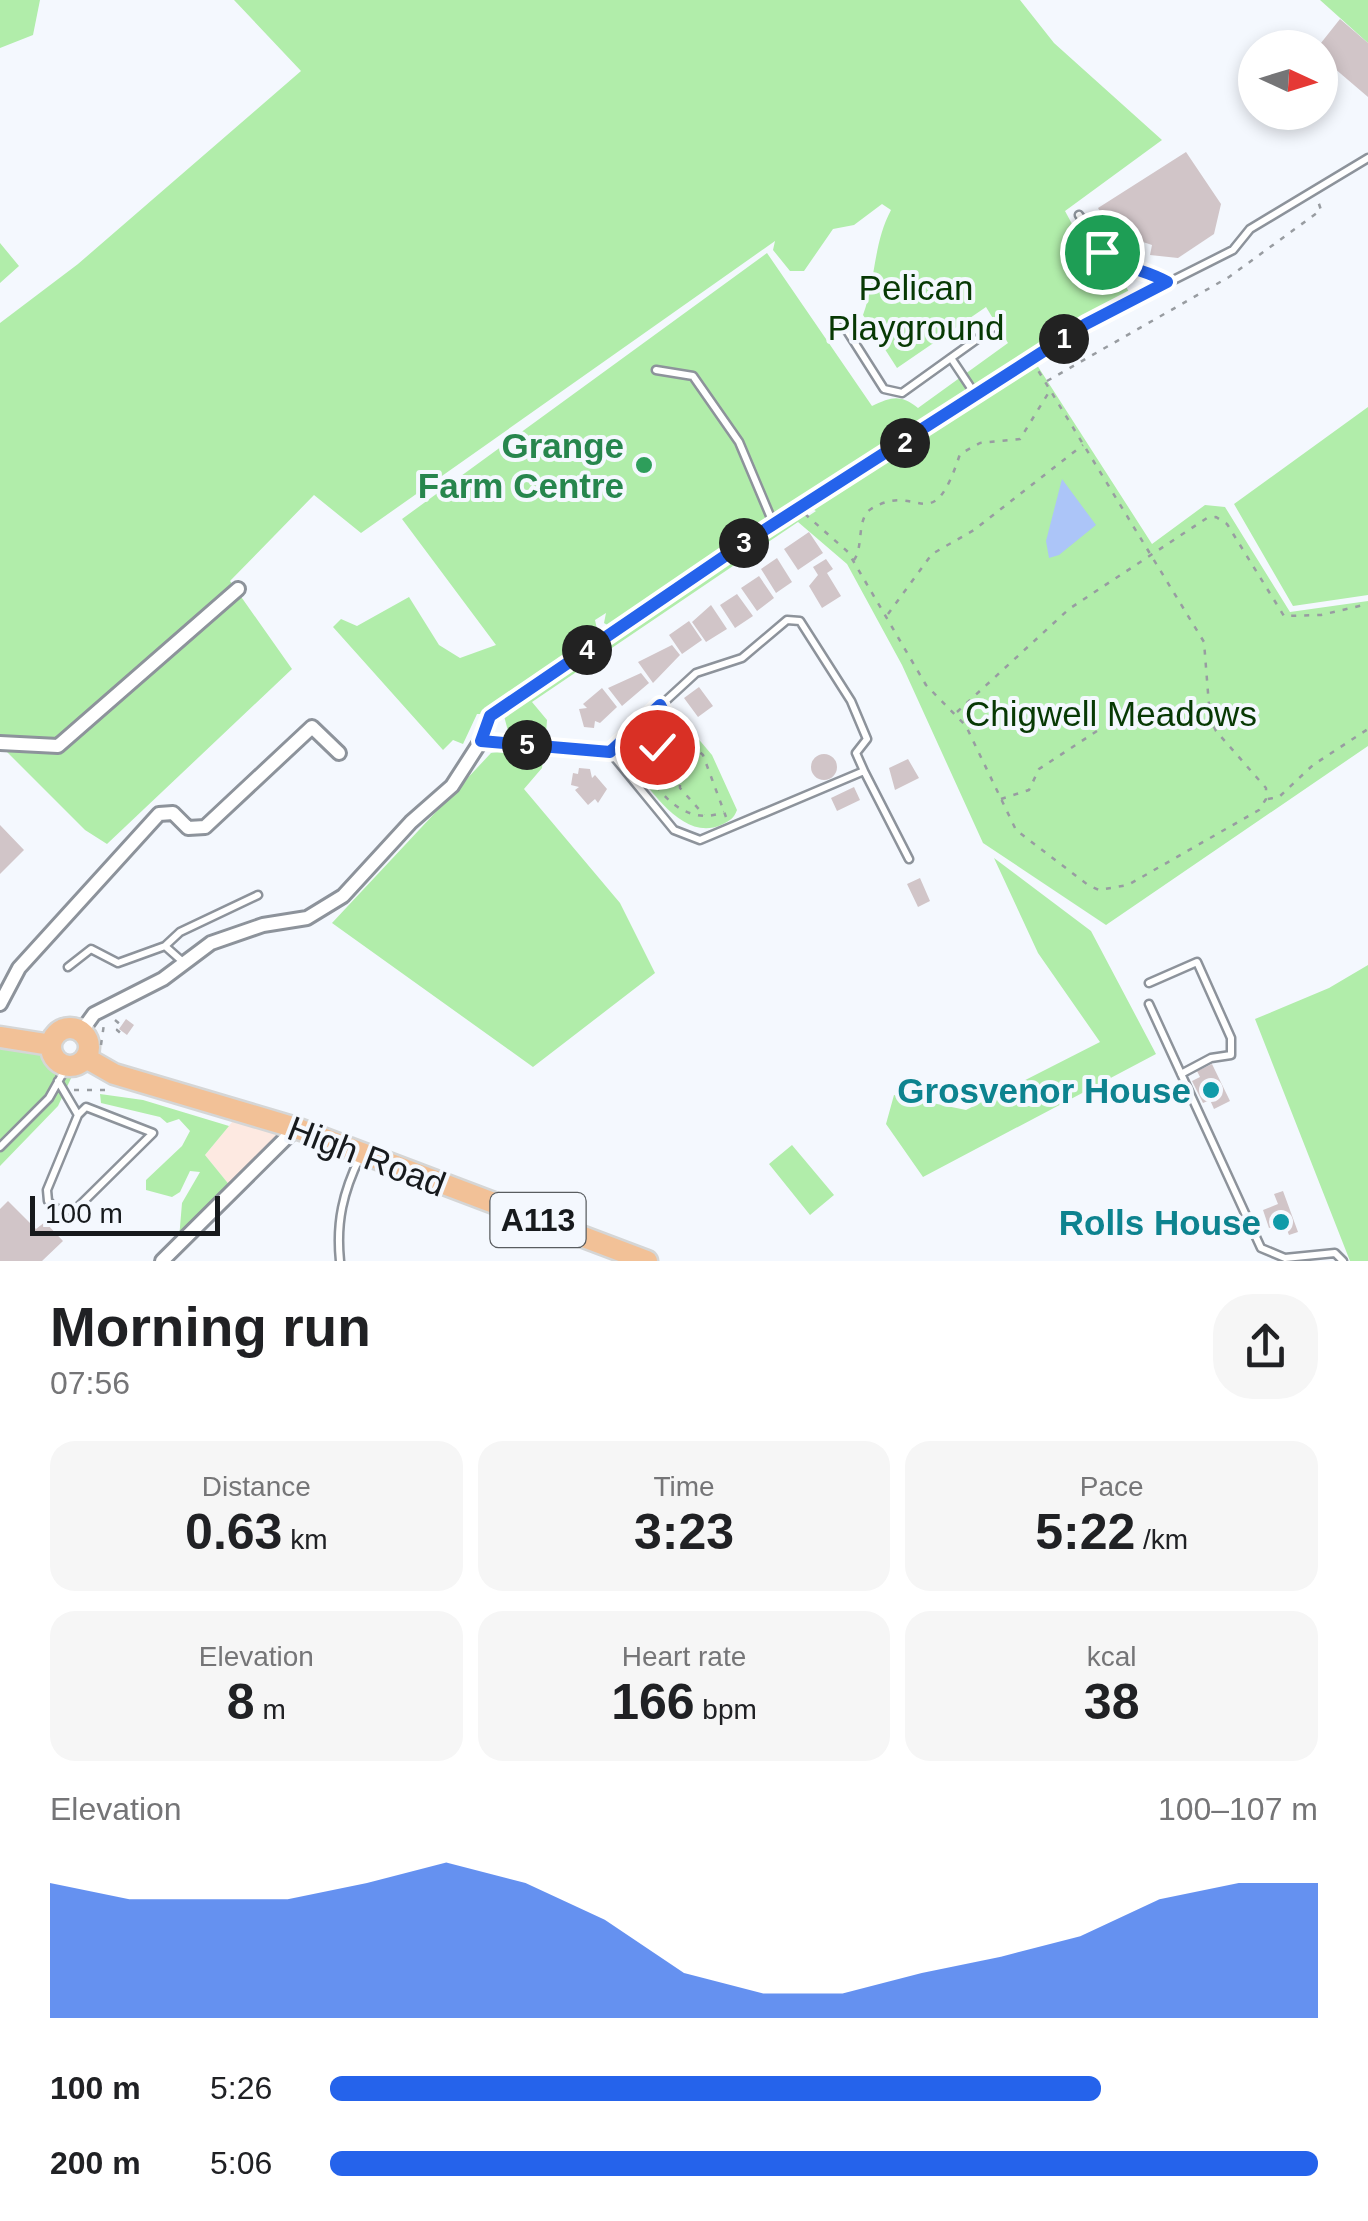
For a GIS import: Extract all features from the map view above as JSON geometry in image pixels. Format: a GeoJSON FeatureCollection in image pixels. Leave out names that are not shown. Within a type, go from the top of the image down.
{"type":"FeatureCollection","features":[{"type":"Feature","properties":{"kind":"main road"},"geometry":{"type":"LineString","coordinates":[[0,1036],[51,1045],[62,1030],[81,1032],[87,1039],[78,1064]]}},
{"type":"Feature","properties":{"kind":"main road","name":"High Road"},"geometry":{"type":"LineString","coordinates":[[51,1045],[54,1058],[296,1128],[647,1261]]}},
{"type":"Feature","properties":{"kind":"street"},"geometry":{"type":"LineString","coordinates":[[0,742],[58,746],[238,589]]}},
{"type":"Feature","properties":{"kind":"street"},"geometry":{"type":"LineString","coordinates":[[81,1032],[94,1014],[163,980],[210,943],[264,925],[307,918],[343,896],[410,822],[452,786],[481,741],[490,716]]}},
{"type":"Feature","properties":{"kind":"street"},"geometry":{"type":"LineString","coordinates":[[0,1004],[19,968],[160,814],[173,814],[188,828],[205,827],[312,727],[340,752]]}},
{"type":"Feature","properties":{"kind":"street"},"geometry":{"type":"LineString","coordinates":[[162,1261],[296,1128]]}},
{"type":"Feature","properties":{"kind":"lane"},"geometry":{"type":"LineString","coordinates":[[490,716],[774,525],[1086,324],[1233,250],[1250,229],[1368,158]]}},
{"type":"Feature","properties":{"kind":"lane"},"geometry":{"type":"LineString","coordinates":[[1080,215],[1112,260],[1167,282]]}},
{"type":"Feature","properties":{"kind":"lane"},"geometry":{"type":"LineString","coordinates":[[844,326],[884,389],[902,393],[994,328]]}},
{"type":"Feature","properties":{"kind":"lane"},"geometry":{"type":"LineString","coordinates":[[951,358],[977,397]]}},
{"type":"Feature","properties":{"kind":"lane"},"geometry":{"type":"LineString","coordinates":[[656,370],[693,376],[721,412],[774,525]]}},
{"type":"Feature","properties":{"kind":"lane"},"geometry":{"type":"LineString","coordinates":[[610,752],[696,673],[742,658],[787,620],[800,621],[851,701],[867,738],[856,753],[909,858]]}},
{"type":"Feature","properties":{"kind":"lane"},"geometry":{"type":"LineString","coordinates":[[481,741],[610,752],[674,830],[686,838],[712,839],[864,772]]}},
{"type":"Feature","properties":{"kind":"lane"},"geometry":{"type":"LineString","coordinates":[[68,967],[91,949],[118,963],[165,946],[180,932],[258,894]]}},
{"type":"Feature","properties":{"kind":"lane"},"geometry":{"type":"LineString","coordinates":[[165,946],[184,963]]}},
{"type":"Feature","properties":{"kind":"lane"},"geometry":{"type":"LineString","coordinates":[[1148,983],[1198,962],[1231,1038],[1231,1054],[1210,1058],[1181,1074]]}},
{"type":"Feature","properties":{"kind":"lane"},"geometry":{"type":"LineString","coordinates":[[1149,1004],[1261,1248],[1285,1258],[1334,1253],[1343,1261]]}},
{"type":"Feature","properties":{"kind":"lane"},"geometry":{"type":"LineString","coordinates":[[78,1064],[78,1114],[46,1190],[48,1201],[57,1209],[74,1210],[153,1134],[86,1107],[78,1114]]}},
{"type":"Feature","properties":{"kind":"lane"},"geometry":{"type":"LineString","coordinates":[[0,1146],[78,1064]]}},
{"type":"Feature","properties":{"kind":"lane"},"geometry":{"type":"LineString","coordinates":[[340,1261],[337,1229],[345,1189],[362,1152]]}},
{"type":"Feature","properties":{"kind":"path"},"geometry":{"type":"LineString","coordinates":[[1045,381],[1170,314],[1244,266],[1320,210],[1316,190]]}},
{"type":"Feature","properties":{"kind":"path"},"geometry":{"type":"LineString","coordinates":[[799,510],[853,560],[926,685],[956,713],[1016,830],[1099,890],[1128,884],[1259,810],[1266,799],[1266,788],[1210,718],[1204,642],[1032,361]]}},
{"type":"Feature","properties":{"kind":"path"},"geometry":{"type":"LineString","coordinates":[[853,560],[863,517],[870,510],[895,502],[930,503],[942,498],[950,488],[960,454],[980,442],[1020,439],[1050,390]]}},
{"type":"Feature","properties":{"kind":"path"},"geometry":{"type":"LineString","coordinates":[[887,616],[932,554],[974,530],[1085,444]]}},
{"type":"Feature","properties":{"kind":"path"},"geometry":{"type":"LineString","coordinates":[[956,713],[1070,609],[1216,516],[1227,524],[1284,616],[1321,615],[1368,604]]}},
{"type":"Feature","properties":{"kind":"path"},"geometry":{"type":"LineString","coordinates":[[660,705],[666,717],[703,755],[732,830]]}},
{"type":"Feature","properties":{"kind":"path"},"geometry":{"type":"LineString","coordinates":[[666,717],[643,739],[638,752],[650,779],[681,809],[705,816],[724,812]]}},
{"type":"Feature","properties":{"kind":"path"},"geometry":{"type":"LineString","coordinates":[[1000,800],[1029,790],[1039,769],[1103,727]]}},
{"type":"Feature","properties":{"kind":"path"},"geometry":{"type":"LineString","coordinates":[[1266,799],[1279,797],[1314,765],[1368,729]]}},
{"type":"Feature","properties":{"kind":"path"},"geometry":{"type":"LineString","coordinates":[[667,742],[678,761],[680,788],[705,816]]}},
{"type":"Feature","properties":{"kind":"path"},"geometry":{"type":"LineString","coordinates":[[650,743],[667,742]]}},
{"type":"Feature","properties":{"kind":"path"},"geometry":{"type":"LineString","coordinates":[[650,759],[667,742]]}},
{"type":"Feature","properties":{"kind":"path"},"geometry":{"type":"LineString","coordinates":[[650,743],[667,760]]}},
{"type":"Feature","properties":{"kind":"path"},"geometry":{"type":"LineString","coordinates":[[650,743],[650,759]]}},
{"type":"Feature","properties":{"kind":"path"},"geometry":{"type":"LineString","coordinates":[[656,748],[662,748]]}},
{"type":"Feature","properties":{"kind":"path"},"geometry":{"type":"LineString","coordinates":[[667,760],[670,749]]}},
{"type":"Feature","properties":{"kind":"path"},"geometry":{"type":"LineString","coordinates":[[624,750],[647,752]]}},
{"type":"Feature","properties":{"kind":"path"},"geometry":{"type":"LineString","coordinates":[[650,759],[667,760]]}},
{"type":"Feature","properties":{"kind":"path"},"geometry":{"type":"LineString","coordinates":[[78,1064],[110,1016],[120,1010]]}},
{"type":"Feature","properties":{"kind":"path"},"geometry":{"type":"LineString","coordinates":[[110,1016],[122,1024],[117,1030],[124,1036]]}},
{"type":"Feature","properties":{"kind":"shaded area"},"geometry":{"type":"Polygon","coordinates":[[[237,1116],[286,1135],[231,1187],[205,1155],[237,1116]]]}},
{"type":"Feature","properties":{"kind":"green space"},"geometry":{"type":"Polygon","coordinates":[[[0,0],[40,0],[33,35],[0,48],[0,0]]]}},
{"type":"Feature","properties":{"kind":"green space","name":"Pelican Playground"},"geometry":{"type":"Polygon","coordinates":[[[234,0],[1020,0],[1054,43],[1162,140],[1065,211],[1085,248],[1122,279],[1130,294],[612,628],[604,623],[606,613],[595,620],[597,629],[589,645],[486,714],[477,714],[463,744],[453,740],[443,750],[333,627],[341,619],[357,626],[409,597],[439,645],[460,658],[496,645],[402,519],[767,253],[872,406],[896,398],[918,408],[1008,343],[986,307],[897,368],[863,315],[891,210],[882,204],[854,225],[833,229],[804,271],[790,271],[773,250],[775,241],[361,533],[314,495],[230,581],[292,669],[107,844],[85,830],[0,745],[0,323],[78,264],[301,71],[234,0]]]}},
{"type":"Feature","properties":{"kind":"green space"},"geometry":{"type":"Polygon","coordinates":[[[1320,0],[1368,0],[1368,43],[1320,0]]]}},
{"type":"Feature","properties":{"kind":"green space"},"geometry":{"type":"Polygon","coordinates":[[[0,243],[19,266],[0,283],[0,243]]]}},
{"type":"Feature","properties":{"kind":"green space","name":"Chigwell Meadows"},"geometry":{"type":"Polygon","coordinates":[[[1037,365],[1152,544],[1205,505],[1225,507],[1290,612],[1368,601],[1368,746],[1106,925],[983,843],[902,665],[847,564],[798,522],[532,702],[547,720],[546,734],[508,731],[504,716],[526,692],[799,511],[807,517],[816,511],[809,507],[1037,365]]]}},
{"type":"Feature","properties":{"kind":"green space"},"geometry":{"type":"Polygon","coordinates":[[[1368,407],[1368,595],[1293,606],[1234,504],[1368,407]]]}},
{"type":"Feature","properties":{"kind":"green space"},"geometry":{"type":"Polygon","coordinates":[[[668,703],[712,755],[737,810],[721,825],[692,826],[679,818],[654,795],[624,757],[626,742],[668,703]]]}},
{"type":"Feature","properties":{"kind":"green space"},"geometry":{"type":"Polygon","coordinates":[[[491,753],[543,756],[542,768],[524,789],[620,903],[655,973],[533,1067],[332,923],[491,753]]]}},
{"type":"Feature","properties":{"kind":"green space"},"geometry":{"type":"Polygon","coordinates":[[[994,858],[1091,931],[1156,1054],[923,1177],[886,1124],[894,1095],[966,1110],[1100,1042],[1038,953],[994,858]]]}},
{"type":"Feature","properties":{"kind":"green space"},"geometry":{"type":"Polygon","coordinates":[[[1368,965],[1368,1261],[1350,1261],[1255,1019],[1329,988],[1368,965]]]}},
{"type":"Feature","properties":{"kind":"green space"},"geometry":{"type":"Polygon","coordinates":[[[0,1037],[51,1045],[61,1071],[73,1074],[58,1106],[0,1166],[0,1037]]]}},
{"type":"Feature","properties":{"kind":"green space"},"geometry":{"type":"Polygon","coordinates":[[[100,1094],[143,1100],[229,1126],[205,1155],[231,1187],[179,1239],[182,1203],[200,1172],[190,1171],[180,1192],[172,1197],[146,1190],[146,1180],[182,1146],[190,1131],[179,1119],[167,1123],[160,1117],[101,1103],[100,1094]]]}},
{"type":"Feature","properties":{"kind":"green space"},"geometry":{"type":"Polygon","coordinates":[[[792,1145],[834,1195],[810,1215],[769,1164],[792,1145]]]}},
{"type":"Feature","properties":{"kind":"water"},"geometry":{"type":"Polygon","coordinates":[[[1062,479],[1096,525],[1059,555],[1049,558],[1046,541],[1062,479]]]}},
{"type":"Feature","properties":{"kind":"building"},"geometry":{"type":"Polygon","coordinates":[[[1340,19],[1368,43],[1368,97],[1338,71],[1338,30],[1331,30],[1340,19]]]}},
{"type":"Feature","properties":{"kind":"building"},"geometry":{"type":"Polygon","coordinates":[[[1186,152],[1221,204],[1214,234],[1178,258],[1150,255],[1152,245],[1143,242],[1125,253],[1098,208],[1186,152]]]}},
{"type":"Feature","properties":{"kind":"building"},"geometry":{"type":"Polygon","coordinates":[[[809,532],[823,553],[798,570],[784,549],[809,532]]]}},
{"type":"Feature","properties":{"kind":"building"},"geometry":{"type":"Polygon","coordinates":[[[777,558],[792,582],[776,593],[761,569],[777,558]]]}},
{"type":"Feature","properties":{"kind":"building"},"geometry":{"type":"Polygon","coordinates":[[[826,559],[833,569],[827,573],[841,596],[822,608],[809,586],[818,575],[813,567],[826,559]]]}},
{"type":"Feature","properties":{"kind":"building"},"geometry":{"type":"Polygon","coordinates":[[[759,576],[774,598],[757,611],[741,588],[759,576]]]}},
{"type":"Feature","properties":{"kind":"building"},"geometry":{"type":"Polygon","coordinates":[[[737,594],[753,616],[735,628],[720,605],[737,594]]]}},
{"type":"Feature","properties":{"kind":"building"},"geometry":{"type":"Polygon","coordinates":[[[711,605],[727,629],[706,642],[692,622],[711,605]]]}},
{"type":"Feature","properties":{"kind":"building"},"geometry":{"type":"Polygon","coordinates":[[[689,621],[702,640],[682,654],[669,635],[689,621]]]}},
{"type":"Feature","properties":{"kind":"building"},"geometry":{"type":"Polygon","coordinates":[[[672,645],[680,655],[653,683],[638,662],[672,645]]]}},
{"type":"Feature","properties":{"kind":"building"},"geometry":{"type":"Polygon","coordinates":[[[641,673],[649,683],[622,706],[608,688],[641,673]]]}},
{"type":"Feature","properties":{"kind":"building"},"geometry":{"type":"Polygon","coordinates":[[[699,687],[713,706],[698,717],[684,698],[699,687]]]}},
{"type":"Feature","properties":{"kind":"building"},"geometry":{"type":"Polygon","coordinates":[[[602,688],[617,707],[600,723],[595,721],[594,728],[584,727],[579,709],[587,708],[583,704],[602,688]]]}},
{"type":"Feature","properties":{"kind":"building"},"geometry":{"type":"Polygon","coordinates":[[[824,754],[833,758],[837,767],[833,776],[824,780],[815,776],[811,767],[815,758],[824,754]]]}},
{"type":"Feature","properties":{"kind":"building"},"geometry":{"type":"Polygon","coordinates":[[[908,759],[919,778],[895,790],[889,768],[908,759]]]}},
{"type":"Feature","properties":{"kind":"building"},"geometry":{"type":"Polygon","coordinates":[[[579,768],[590,769],[592,778],[595,775],[607,789],[598,803],[595,799],[588,805],[575,790],[579,787],[571,785],[573,773],[578,774],[579,768]]]}},
{"type":"Feature","properties":{"kind":"building"},"geometry":{"type":"Polygon","coordinates":[[[854,787],[860,800],[837,811],[831,798],[854,787]]]}},
{"type":"Feature","properties":{"kind":"building"},"geometry":{"type":"Polygon","coordinates":[[[0,825],[24,850],[0,874],[0,825]]]}},
{"type":"Feature","properties":{"kind":"building"},"geometry":{"type":"Polygon","coordinates":[[[920,878],[930,901],[918,907],[907,884],[920,878]]]}},
{"type":"Feature","properties":{"kind":"building"},"geometry":{"type":"Polygon","coordinates":[[[126,1019],[134,1025],[127,1035],[119,1029],[126,1019]]]}},
{"type":"Feature","properties":{"kind":"building","name":"Grosvenor House"},"geometry":{"type":"Polygon","coordinates":[[[1212,1064],[1230,1101],[1214,1109],[1210,1100],[1203,1103],[1192,1081],[1200,1077],[1197,1071],[1212,1064]]]}},
{"type":"Feature","properties":{"kind":"building"},"geometry":{"type":"Polygon","coordinates":[[[1283,1191],[1298,1232],[1289,1235],[1287,1230],[1280,1232],[1278,1225],[1269,1228],[1263,1210],[1278,1204],[1274,1194],[1283,1191]]]}},
{"type":"Feature","properties":{"kind":"building"},"geometry":{"type":"Polygon","coordinates":[[[8,1201],[36,1229],[45,1222],[63,1241],[42,1261],[0,1261],[0,1209],[8,1201]]]}},
{"type":"Feature","properties":{"kind":"place","name":"Grange Farm Centre"},"geometry":{"type":"Point","coordinates":[644,465]}},
{"type":"Feature","properties":{"kind":"place","name":"Grosvenor House"},"geometry":{"type":"Point","coordinates":[1211,1090]}},
{"type":"Feature","properties":{"kind":"place","name":"Rolls House"},"geometry":{"type":"Point","coordinates":[1281,1222]}},
{"type":"Feature","properties":{"kind":"route"},"geometry":{"type":"LineString","coordinates":[[657,747],[650,743],[647,752],[638,752],[643,739],[666,717],[660,705],[610,752],[481,741],[490,716],[741,545],[1086,324],[1167,282],[1152,272],[1125,267],[1102,252]]}}]}
